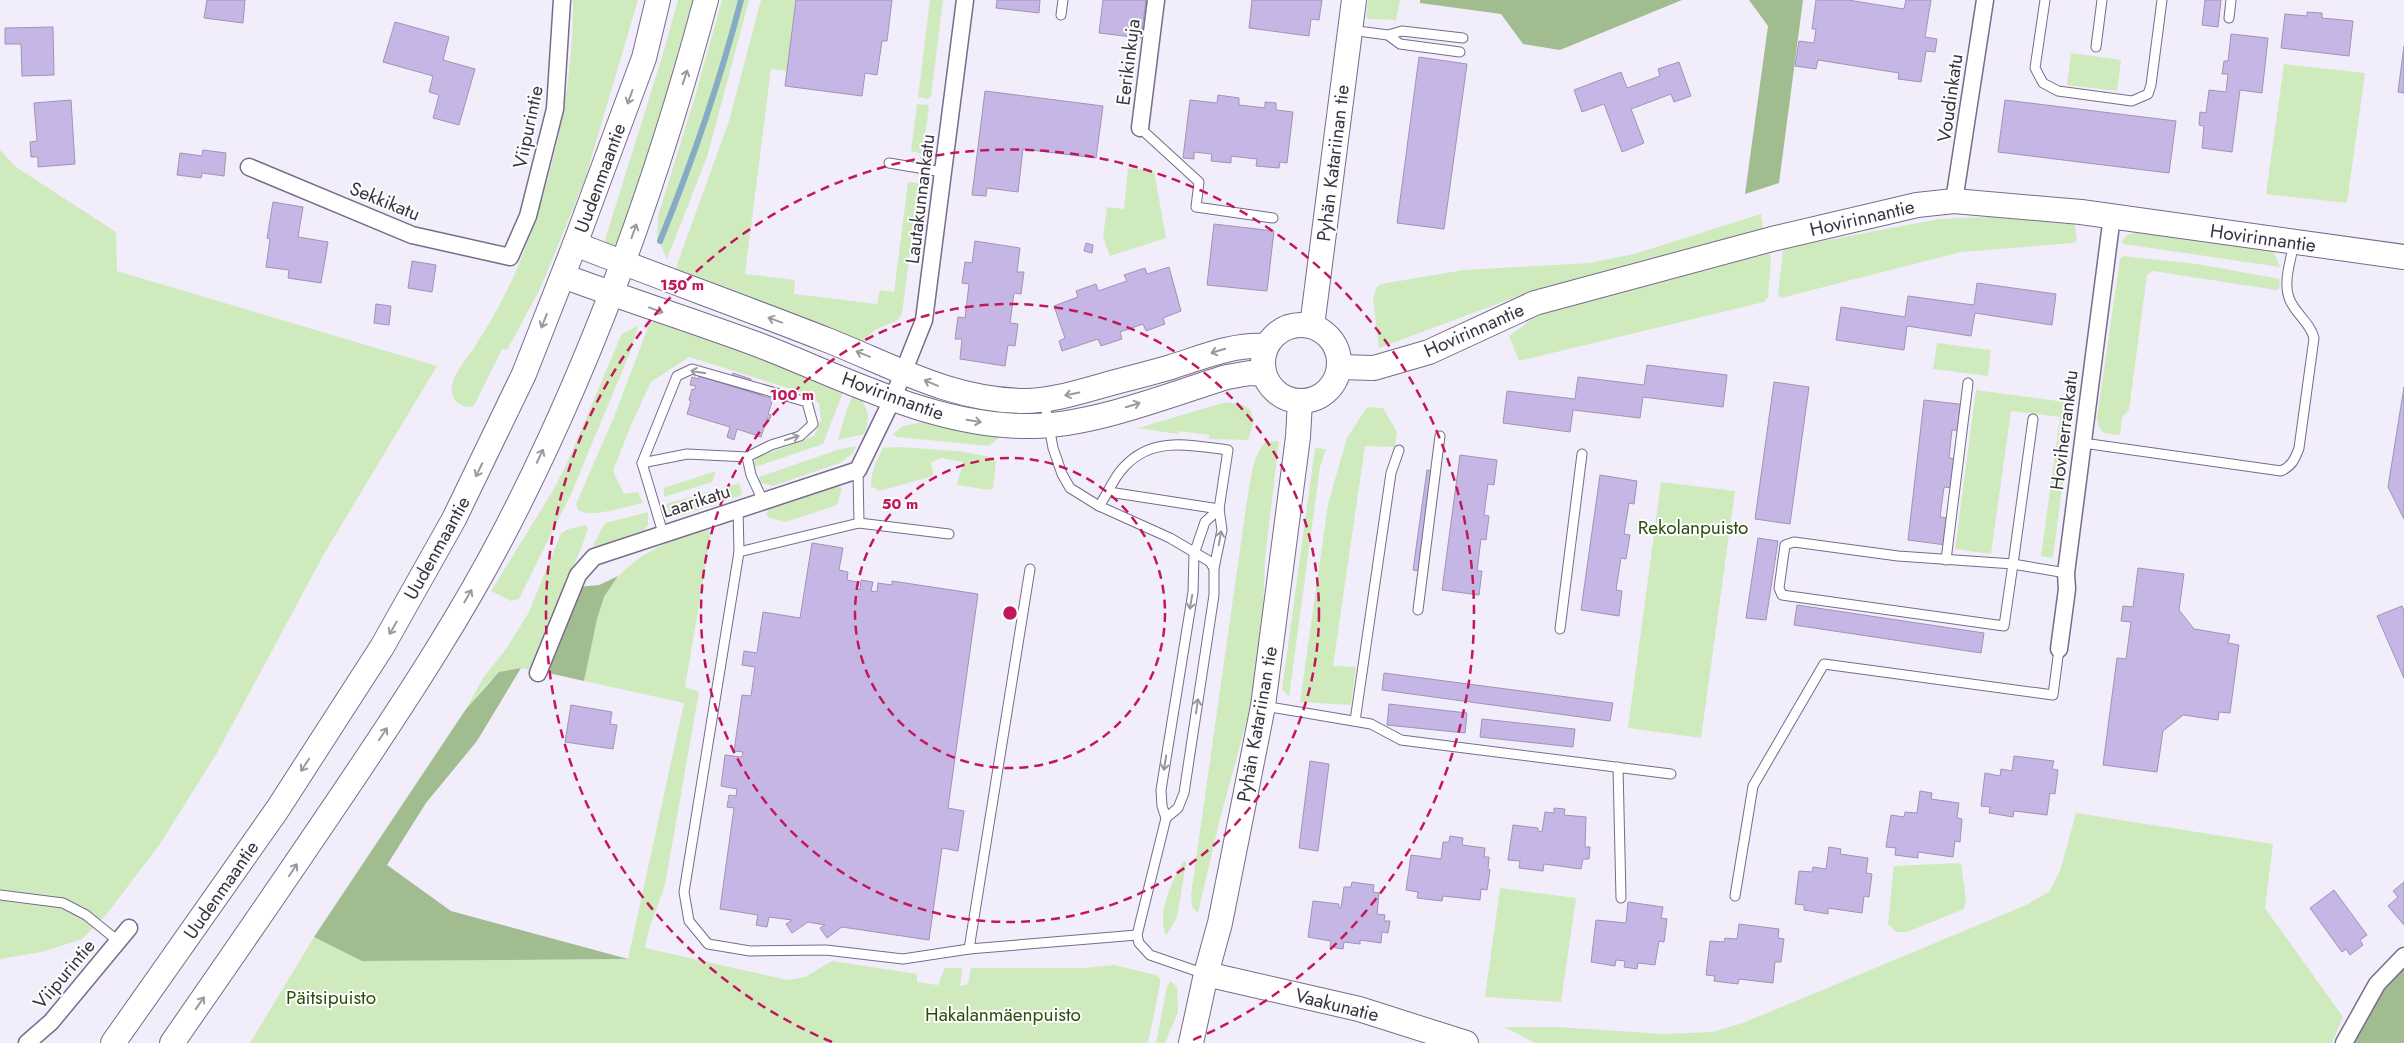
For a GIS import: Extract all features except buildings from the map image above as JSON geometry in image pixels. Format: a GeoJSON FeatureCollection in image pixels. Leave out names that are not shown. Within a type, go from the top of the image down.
{"type":"FeatureCollection","features":[{"type":"Feature","properties":{"kind":"street","name":"Viipurintie"},"geometry":{"type":"LineString","coordinates":[[510,257],[528,216],[555,109],[562,0]]}},
{"type":"Feature","properties":{"kind":"street","name":"Uudenmaantie"},"geometry":{"type":"LineString","coordinates":[[113,1043],[277,810],[382,647],[454,519],[500,426],[563,276],[644,58],[658,0]]}},
{"type":"Feature","properties":{"kind":"street"},"geometry":{"type":"LineString","coordinates":[[172,1043],[287,878],[422,675],[504,532],[553,430],[622,263],[655,172],[688,66],[706,0]]}},
{"type":"Feature","properties":{"kind":"street","name":"Lautakunnankatu"},"geometry":{"type":"LineString","coordinates":[[894,398],[924,320],[965,0]]}},
{"type":"Feature","properties":{"kind":"street","name":"Eerikinkuja"},"geometry":{"type":"LineString","coordinates":[[1140,128],[1156,0]]}},
{"type":"Feature","properties":{"kind":"street","name":"Pyhän Katariinan tie"},"geometry":{"type":"LineString","coordinates":[[1312,326],[1354,0]]}},
{"type":"Feature","properties":{"kind":"street","name":"Voudinkatu"},"geometry":{"type":"LineString","coordinates":[[1954,201],[1985,0]]}},
{"type":"Feature","properties":{"kind":"street","name":"Sekkikatu"},"geometry":{"type":"LineString","coordinates":[[249,167],[412,235],[510,257]]}},
{"type":"Feature","properties":{"kind":"street","name":"Hovirinnantie"},"geometry":{"type":"LineString","coordinates":[[1339,367],[1374,368],[1393,363],[1429,352],[1535,304],[1762,242],[1918,205],[1954,201],[2112,216],[2404,257]]}},
{"type":"Feature","properties":{"kind":"street","name":"Hoviherrankatu"},"geometry":{"type":"LineString","coordinates":[[2059,650],[2066,573],[2112,216]]}},
{"type":"Feature","properties":{"kind":"street","name":"Hovirinnantie"},"geometry":{"type":"LineString","coordinates":[[575,244],[847,347],[965,395],[1025,401],[1044,399],[1076,393],[1170,368],[1223,350],[1242,346],[1266,346]]}},
{"type":"Feature","properties":{"kind":"street","name":"Hovirinnantie"},"geometry":{"type":"LineString","coordinates":[[563,276],[610,294],[732,335],[928,412],[1011,426],[1049,425],[1081,421],[1233,375],[1264,374]]}},
{"type":"Feature","properties":{"kind":"street"},"geometry":{"type":"LineString","coordinates":[[1299,324],[1312,326],[1324,332],[1338,354],[1339,367],[1335,380],[1326,392],[1314,399],[1300,401],[1284,398],[1272,388],[1264,374],[1262,358],[1266,346],[1274,335],[1286,328],[1299,324]]}},
{"type":"Feature","properties":{"kind":"street"},"geometry":{"type":"LineString","coordinates":[[858,470],[894,398]]}},
{"type":"Feature","properties":{"kind":"street","name":"Pyhän Katariinan tie"},"geometry":{"type":"LineString","coordinates":[[1191,1043],[1206,974],[1220,923],[1263,706],[1298,437],[1300,401]]}},
{"type":"Feature","properties":{"kind":"street","name":"Laarikatu"},"geometry":{"type":"LineString","coordinates":[[538,673],[578,575],[594,557],[662,533],[858,470]]}},
{"type":"Feature","properties":{"kind":"street","name":"Viipurintie"},"geometry":{"type":"LineString","coordinates":[[27,1043],[51,1022],[129,928]]}},
{"type":"Feature","properties":{"kind":"street"},"geometry":{"type":"LineString","coordinates":[[2344,1043],[2377,984],[2404,956]]}},
{"type":"Feature","properties":{"kind":"street","name":"Vaakunatie"},"geometry":{"type":"LineString","coordinates":[[1206,974],[1359,1009],[1466,1043]]}},
{"type":"Feature","properties":{"kind":"lane"},"geometry":{"type":"LineString","coordinates":[[1060,15],[1063,0]]}},
{"type":"Feature","properties":{"kind":"lane"},"geometry":{"type":"LineString","coordinates":[[2045,0],[2035,68],[2043,83],[2058,91],[2132,101],[2148,94],[2151,85],[2162,0]]}},
{"type":"Feature","properties":{"kind":"lane"},"geometry":{"type":"LineString","coordinates":[[2096,47],[2102,0]]}},
{"type":"Feature","properties":{"kind":"lane"},"geometry":{"type":"LineString","coordinates":[[2229,18],[2231,0]]}},
{"type":"Feature","properties":{"kind":"lane"},"geometry":{"type":"LineString","coordinates":[[1350,30],[1388,35],[1402,31],[1462,38]]}},
{"type":"Feature","properties":{"kind":"lane"},"geometry":{"type":"LineString","coordinates":[[1388,35],[1400,44],[1460,52]]}},
{"type":"Feature","properties":{"kind":"lane"},"geometry":{"type":"LineString","coordinates":[[1140,128],[1199,182],[1196,207],[1273,218]]}},
{"type":"Feature","properties":{"kind":"lane"},"geometry":{"type":"LineString","coordinates":[[889,163],[943,172]]}},
{"type":"Feature","properties":{"kind":"lane"},"geometry":{"type":"LineString","coordinates":[[2083,443],[2281,471],[2288,468],[2295,460],[2299,448],[2314,338],[2312,329],[2289,298],[2288,277],[2294,242]]}},
{"type":"Feature","properties":{"kind":"lane"},"geometry":{"type":"LineString","coordinates":[[642,463],[687,454],[747,457],[771,445],[800,436],[813,424],[807,402],[692,369],[677,376],[642,463],[662,533]]}},
{"type":"Feature","properties":{"kind":"lane"},"geometry":{"type":"LineString","coordinates":[[1946,560],[1968,383]]}},
{"type":"Feature","properties":{"kind":"lane"},"geometry":{"type":"LineString","coordinates":[[1044,399],[1053,448],[1062,474],[1070,488],[1099,506],[1170,538],[1194,554],[1209,561],[1214,568]]}},
{"type":"Feature","properties":{"kind":"lane"},"geometry":{"type":"LineString","coordinates":[[2033,419],[2013,564],[2004,626],[1782,595],[1779,588],[1785,545],[1794,542],[1898,556],[2013,564],[2066,573]]}},
{"type":"Feature","properties":{"kind":"lane"},"geometry":{"type":"LineString","coordinates":[[1418,610],[1440,436]]}},
{"type":"Feature","properties":{"kind":"lane"},"geometry":{"type":"LineString","coordinates":[[1099,506],[1123,468],[1150,448],[1173,443],[1228,450],[1219,508],[1222,530],[1214,568],[1214,596],[1184,793],[1178,808],[1166,818]]}},
{"type":"Feature","properties":{"kind":"lane"},"geometry":{"type":"LineString","coordinates":[[1355,722],[1391,473],[1399,450]]}},
{"type":"Feature","properties":{"kind":"lane"},"geometry":{"type":"LineString","coordinates":[[1560,629],[1582,454]]}},
{"type":"Feature","properties":{"kind":"lane"},"geometry":{"type":"LineString","coordinates":[[747,457],[751,475],[763,501]]}},
{"type":"Feature","properties":{"kind":"lane"},"geometry":{"type":"LineString","coordinates":[[858,470],[859,523]]}},
{"type":"Feature","properties":{"kind":"lane"},"geometry":{"type":"LineString","coordinates":[[1109,492],[1219,508]]}},
{"type":"Feature","properties":{"kind":"lane"},"geometry":{"type":"LineString","coordinates":[[1206,974],[1150,955],[1139,943],[1137,935],[1166,818],[1162,806],[1162,790],[1193,592],[1194,554],[1205,522],[1219,508]]}},
{"type":"Feature","properties":{"kind":"lane"},"geometry":{"type":"LineString","coordinates":[[738,509],[740,552],[684,892],[689,921],[708,944],[750,951],[826,950],[903,959],[969,950],[1137,935]]}},
{"type":"Feature","properties":{"kind":"lane"},"geometry":{"type":"LineString","coordinates":[[740,552],[859,523],[949,534]]}},
{"type":"Feature","properties":{"kind":"lane"},"geometry":{"type":"LineString","coordinates":[[969,950],[1030,569]]}},
{"type":"Feature","properties":{"kind":"lane"},"geometry":{"type":"LineString","coordinates":[[1735,896],[1753,786],[1824,664],[2053,695],[2059,650]]}},
{"type":"Feature","properties":{"kind":"lane"},"geometry":{"type":"LineString","coordinates":[[1263,706],[1371,724],[1401,740],[1671,774]]}},
{"type":"Feature","properties":{"kind":"lane"},"geometry":{"type":"LineString","coordinates":[[1618,767],[1621,898]]}},
{"type":"Feature","properties":{"kind":"lane"},"geometry":{"type":"LineString","coordinates":[[0,895],[49,899],[63,903],[86,915],[118,941]]}},
{"type":"Feature","properties":{"kind":"green space"},"geometry":{"type":"Polygon","coordinates":[[[573,0],[638,0],[585,179],[541,287],[507,350],[502,349],[474,406],[461,405],[452,395],[452,385],[459,369],[491,320],[512,280],[525,248],[548,179],[564,107],[569,71],[573,0]]]}},
{"type":"Feature","properties":{"kind":"green space"},"geometry":{"type":"Polygon","coordinates":[[[678,0],[694,0],[658,131],[614,252],[606,248],[605,240],[678,0]]]}},
{"type":"Feature","properties":{"kind":"green space"},"geometry":{"type":"Polygon","coordinates":[[[722,0],[749,0],[707,157],[667,259],[657,237],[658,216],[694,100],[722,0]]]}},
{"type":"Feature","properties":{"kind":"green space"},"geometry":{"type":"Polygon","coordinates":[[[761,0],[796,0],[787,71],[771,69],[745,274],[795,280],[794,294],[877,304],[880,290],[894,292],[908,182],[919,183],[902,314],[898,320],[875,330],[860,344],[674,273],[729,121],[761,0]]]}},
{"type":"Feature","properties":{"kind":"green space"},"geometry":{"type":"Polygon","coordinates":[[[930,0],[943,0],[931,96],[928,99],[918,97],[930,0]]]}},
{"type":"Feature","properties":{"kind":"green space"},"geometry":{"type":"Polygon","coordinates":[[[1368,0],[1400,0],[1396,20],[1370,19],[1366,17],[1368,0]]]}},
{"type":"Feature","properties":{"kind":"green space"},"geometry":{"type":"Polygon","coordinates":[[[1420,0],[1682,0],[1560,50],[1523,44],[1501,14],[1420,3],[1420,0]]]}},
{"type":"Feature","properties":{"kind":"green space"},"geometry":{"type":"Polygon","coordinates":[[[1749,0],[1803,0],[1779,183],[1745,194],[1768,26],[1749,0]]]}},
{"type":"Feature","properties":{"kind":"green space"},"geometry":{"type":"Polygon","coordinates":[[[2071,53],[2121,60],[2117,91],[2067,85],[2071,53]]]}},
{"type":"Feature","properties":{"kind":"green space"},"geometry":{"type":"Polygon","coordinates":[[[2284,64],[2365,73],[2347,203],[2266,194],[2284,64]]]}},
{"type":"Feature","properties":{"kind":"green space"},"geometry":{"type":"Polygon","coordinates":[[[917,104],[928,105],[929,109],[922,154],[911,151],[917,104]]]}},
{"type":"Feature","properties":{"kind":"green space"},"geometry":{"type":"Polygon","coordinates":[[[0,150],[16,167],[116,232],[117,271],[437,366],[324,554],[217,753],[160,844],[106,915],[82,939],[42,952],[0,959],[0,150]]]}},
{"type":"Feature","properties":{"kind":"green space"},"geometry":{"type":"Polygon","coordinates":[[[1128,168],[1154,171],[1166,238],[1110,256],[1103,237],[1107,207],[1124,209],[1128,168]]]}},
{"type":"Feature","properties":{"kind":"green space"},"geometry":{"type":"Polygon","coordinates":[[[1761,214],[1764,233],[1524,294],[1379,348],[1373,299],[1376,288],[1381,284],[1464,270],[1589,263],[1634,254],[1761,214]]]}},
{"type":"Feature","properties":{"kind":"green space"},"geometry":{"type":"Polygon","coordinates":[[[2007,216],[2070,221],[2075,225],[2077,240],[2074,243],[1961,252],[1781,298],[1778,295],[1783,251],[1786,248],[1939,219],[2007,216]]]}},
{"type":"Feature","properties":{"kind":"green space"},"geometry":{"type":"Polygon","coordinates":[[[2143,231],[2269,248],[2275,254],[2280,267],[2123,244],[2122,241],[2127,235],[2143,231]]]}},
{"type":"Feature","properties":{"kind":"green space"},"geometry":{"type":"Polygon","coordinates":[[[1769,253],[1771,257],[1768,297],[1764,302],[1519,361],[1509,336],[1538,315],[1613,293],[1769,253]]]}},
{"type":"Feature","properties":{"kind":"green space"},"geometry":{"type":"Polygon","coordinates":[[[2123,256],[2197,264],[2280,279],[2279,289],[2276,290],[2153,271],[2147,275],[2129,410],[2122,417],[2120,435],[2104,433],[2099,427],[2097,418],[2120,259],[2123,256]]]}},
{"type":"Feature","properties":{"kind":"green space"},"geometry":{"type":"Polygon","coordinates":[[[650,322],[671,322],[845,387],[823,444],[755,467],[754,462],[758,457],[814,436],[821,420],[819,403],[807,394],[689,357],[651,382],[631,425],[613,471],[624,494],[638,492],[643,503],[600,513],[578,510],[576,504],[614,417],[650,322]]]}},
{"type":"Feature","properties":{"kind":"green space"},"geometry":{"type":"Polygon","coordinates":[[[638,326],[631,350],[571,494],[519,599],[511,601],[491,591],[554,489],[568,461],[619,340],[623,333],[638,326]]]}},
{"type":"Feature","properties":{"kind":"green space"},"geometry":{"type":"Polygon","coordinates":[[[1937,343],[1991,350],[1988,376],[1933,369],[1937,343]]]}},
{"type":"Feature","properties":{"kind":"green space"},"geometry":{"type":"Polygon","coordinates":[[[1976,390],[2073,403],[2053,558],[2041,556],[2060,417],[2011,411],[1991,554],[1955,549],[1976,390]]]}},
{"type":"Feature","properties":{"kind":"green space"},"geometry":{"type":"Polygon","coordinates":[[[854,392],[862,401],[867,411],[868,422],[864,434],[838,440],[844,418],[854,392]]]}},
{"type":"Feature","properties":{"kind":"green space"},"geometry":{"type":"Polygon","coordinates":[[[1226,402],[1243,405],[1250,409],[1254,421],[1248,440],[1209,439],[1209,435],[1179,431],[1178,434],[1138,428],[1226,402]]]}},
{"type":"Feature","properties":{"kind":"green space"},"geometry":{"type":"Polygon","coordinates":[[[1367,407],[1383,408],[1397,432],[1395,447],[1365,446],[1333,666],[1356,667],[1351,705],[1300,702],[1328,504],[1347,438],[1367,407]]]}},
{"type":"Feature","properties":{"kind":"green space"},"geometry":{"type":"Polygon","coordinates":[[[927,421],[1001,430],[1000,437],[989,446],[897,437],[893,434],[903,426],[927,421]]]}},
{"type":"Feature","properties":{"kind":"green space"},"geometry":{"type":"Polygon","coordinates":[[[1279,441],[1265,558],[1262,644],[1254,694],[1220,819],[1198,913],[1192,907],[1191,895],[1250,481],[1257,456],[1265,442],[1279,441]]]}},
{"type":"Feature","properties":{"kind":"green space"},"geometry":{"type":"Polygon","coordinates":[[[856,446],[853,453],[840,463],[773,486],[761,483],[759,477],[840,449],[856,446]]]}},
{"type":"Feature","properties":{"kind":"green space"},"geometry":{"type":"Polygon","coordinates":[[[899,447],[957,451],[992,457],[996,462],[993,488],[990,490],[957,485],[963,462],[942,458],[931,462],[933,474],[930,477],[879,491],[871,486],[872,475],[877,461],[883,448],[899,447]]]}},
{"type":"Feature","properties":{"kind":"green space"},"geometry":{"type":"Polygon","coordinates":[[[1315,448],[1326,449],[1320,467],[1289,697],[1282,689],[1315,448]]]}},
{"type":"Feature","properties":{"kind":"green space"},"geometry":{"type":"Polygon","coordinates":[[[716,471],[712,482],[664,497],[664,488],[716,471]]]}},
{"type":"Feature","properties":{"kind":"green space","name":"Rekolanpuisto"},"geometry":{"type":"Polygon","coordinates":[[[1661,482],[1735,491],[1701,738],[1628,728],[1661,482]]]}},
{"type":"Feature","properties":{"kind":"green space"},"geometry":{"type":"Polygon","coordinates":[[[739,483],[742,492],[740,496],[676,517],[671,516],[666,504],[739,483]]]}},
{"type":"Feature","properties":{"kind":"green space"},"geometry":{"type":"Polygon","coordinates":[[[835,484],[842,488],[837,505],[786,522],[769,518],[766,514],[772,505],[835,484]]]}},
{"type":"Feature","properties":{"kind":"green space"},"geometry":{"type":"Polygon","coordinates":[[[648,512],[648,525],[644,530],[597,547],[593,545],[605,523],[648,512]]]}},
{"type":"Feature","properties":{"kind":"green space"},"geometry":{"type":"Polygon","coordinates":[[[586,525],[588,529],[582,547],[552,616],[534,670],[521,669],[502,673],[487,684],[466,709],[483,678],[506,649],[529,612],[561,533],[568,529],[586,525]]]}},
{"type":"Feature","properties":{"kind":"green space"},"geometry":{"type":"Polygon","coordinates":[[[707,528],[711,534],[685,687],[699,692],[665,885],[649,929],[645,948],[787,980],[805,977],[832,961],[917,974],[917,982],[938,985],[945,968],[962,968],[960,986],[968,984],[971,968],[1085,968],[1114,965],[1156,975],[1160,978],[1148,1043],[250,1043],[314,937],[363,961],[628,959],[684,703],[584,681],[592,637],[597,615],[605,596],[624,571],[649,552],[678,538],[707,528]]]}},
{"type":"Feature","properties":{"kind":"green space"},"geometry":{"type":"Polygon","coordinates":[[[618,576],[604,597],[597,619],[584,681],[544,672],[578,587],[599,585],[618,576]]]}},
{"type":"Feature","properties":{"kind":"green space"},"geometry":{"type":"Polygon","coordinates":[[[521,668],[477,741],[426,803],[387,865],[451,911],[628,959],[362,961],[314,937],[466,709],[499,672],[521,668]]]}},
{"type":"Feature","properties":{"kind":"green space"},"geometry":{"type":"Polygon","coordinates":[[[2076,813],[2273,844],[2265,908],[2343,1017],[2332,1043],[1535,1043],[1504,1027],[1557,1027],[1664,1034],[1712,1032],[1743,1023],[2026,905],[2049,892],[2060,871],[2076,813]]]}},
{"type":"Feature","properties":{"kind":"green space"},"geometry":{"type":"Polygon","coordinates":[[[1184,860],[1186,863],[1177,917],[1166,936],[1163,927],[1164,907],[1170,887],[1184,860]]]}},
{"type":"Feature","properties":{"kind":"green space"},"geometry":{"type":"Polygon","coordinates":[[[1961,863],[1966,900],[1964,909],[1907,932],[1896,932],[1888,924],[1894,866],[1961,863]]]}},
{"type":"Feature","properties":{"kind":"green space"},"geometry":{"type":"Polygon","coordinates":[[[1500,888],[1576,898],[1561,1002],[1485,997],[1500,888]]]}},
{"type":"Feature","properties":{"kind":"green space"},"geometry":{"type":"Polygon","coordinates":[[[2404,969],[2404,1043],[2353,1043],[2378,995],[2404,969]]]}},
{"type":"Feature","properties":{"kind":"green space"},"geometry":{"type":"Polygon","coordinates":[[[1171,981],[1177,987],[1178,1012],[1165,1043],[1156,1043],[1167,986],[1171,981]]]}},
{"type":"Feature","properties":{"kind":"waterway"},"geometry":{"type":"LineString","coordinates":[[660,241],[705,122],[741,0]]}},
{"type":"Feature","properties":{"kind":"park label","name":"Päitsipuisto"},"geometry":{"type":"Point","coordinates":[331,997]}},
{"type":"Feature","properties":{"kind":"park label","name":"Hakalanmäenpuisto"},"geometry":{"type":"Point","coordinates":[1003,1014]}}]}
